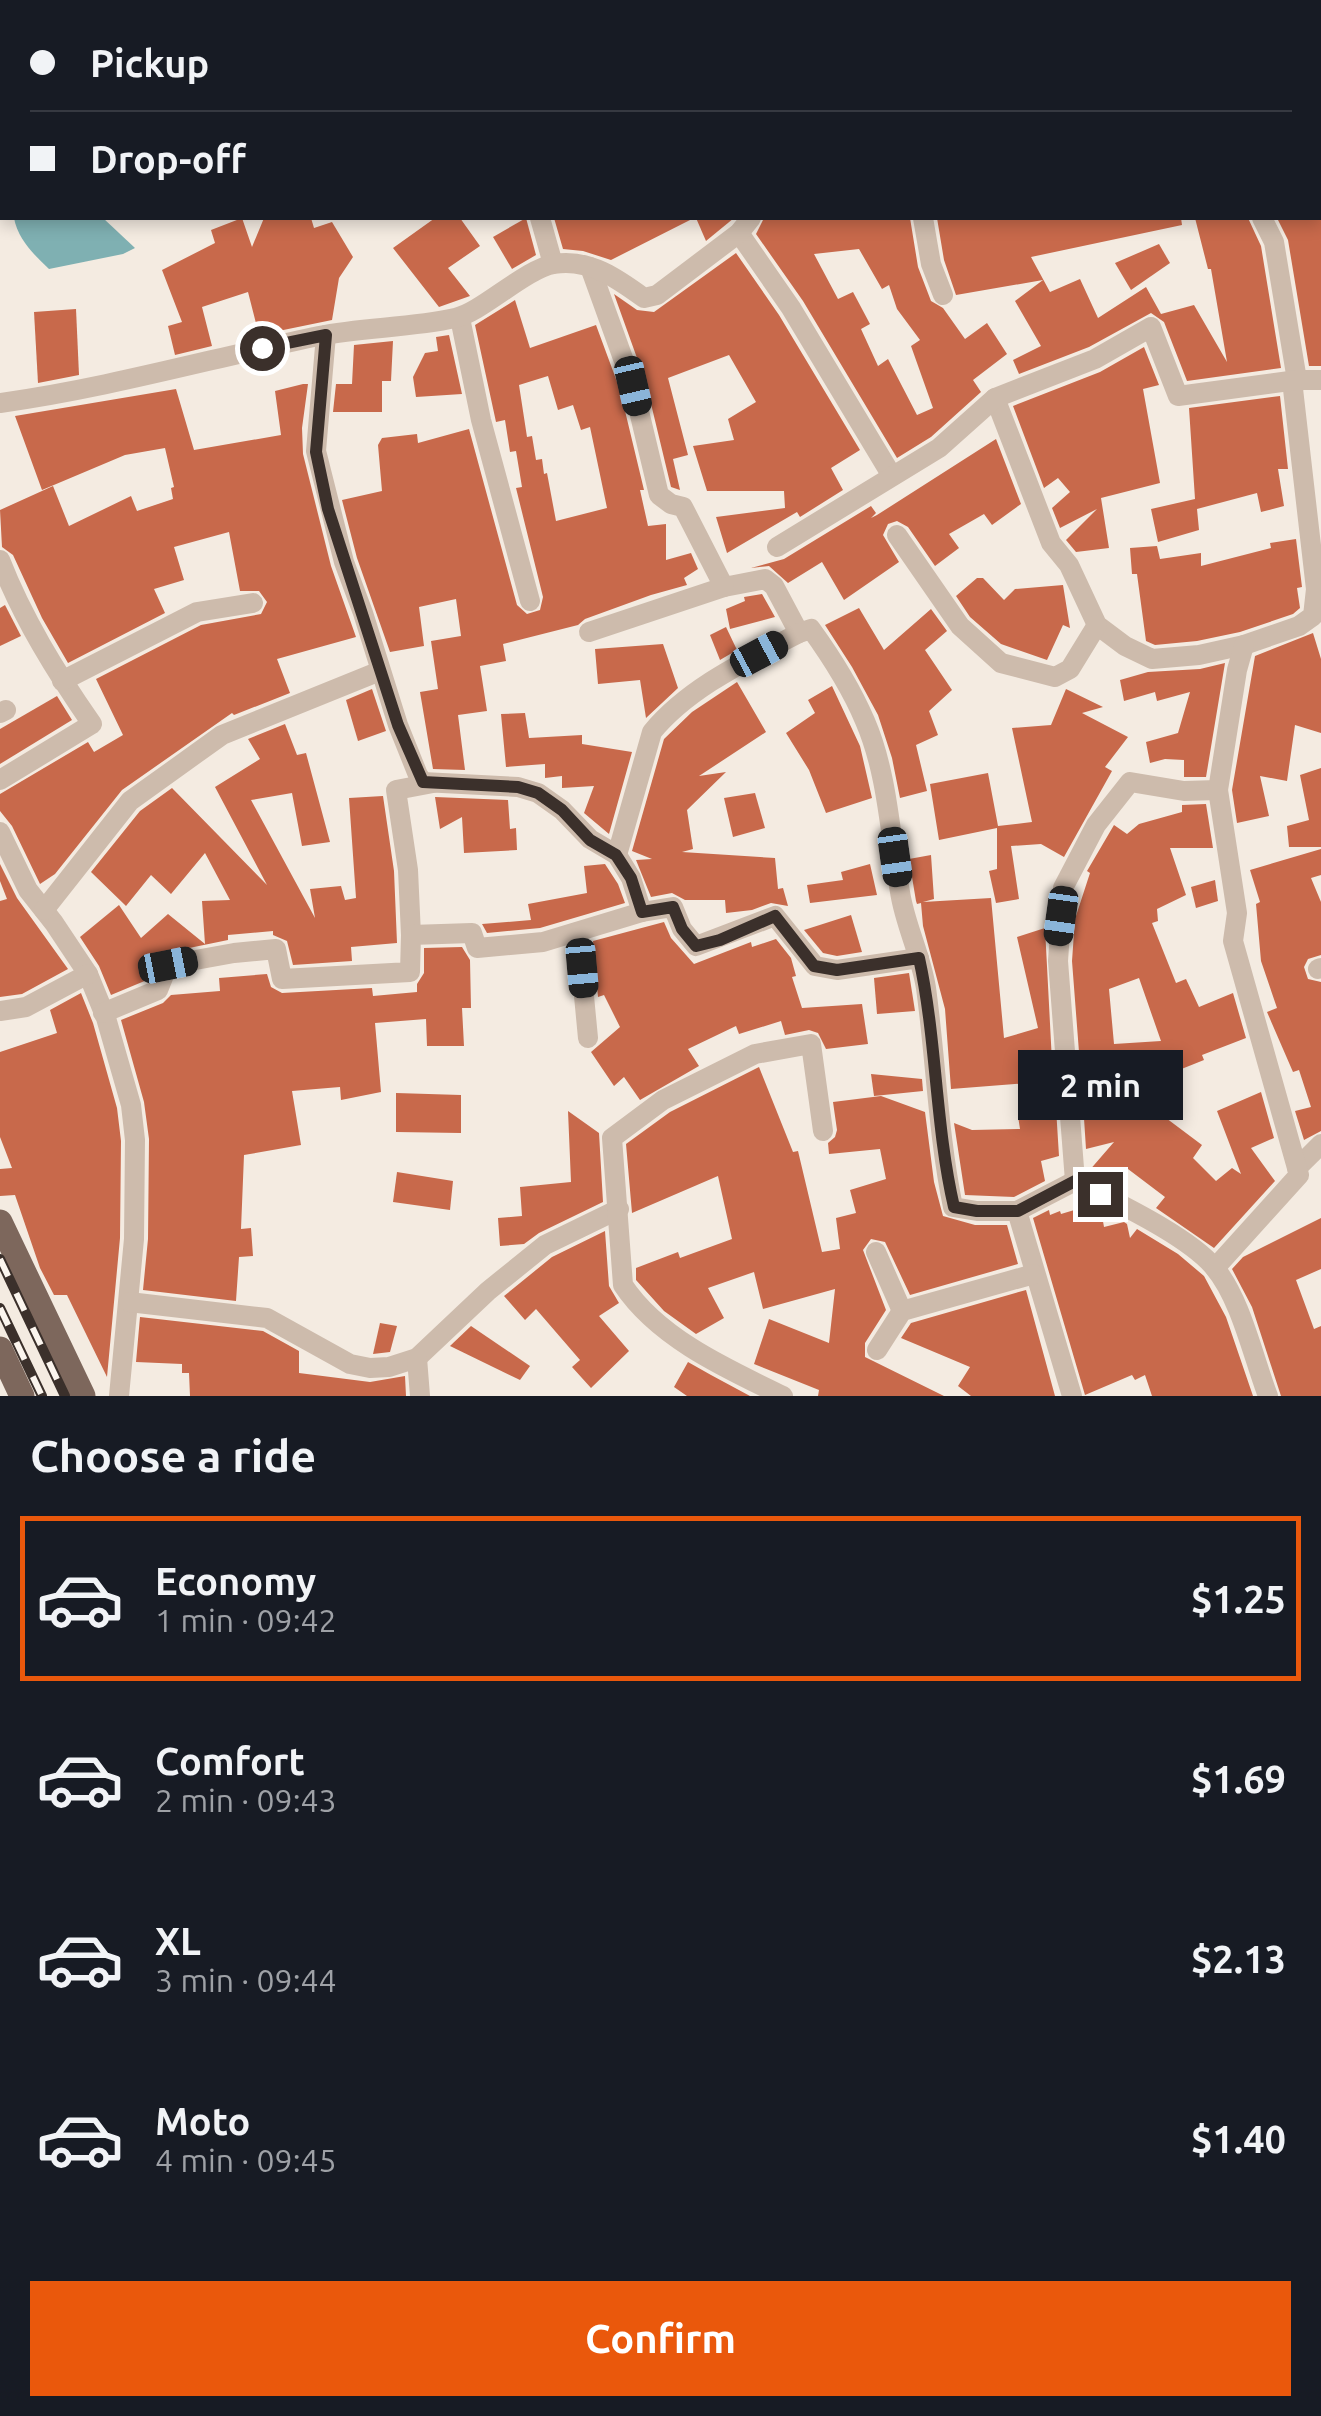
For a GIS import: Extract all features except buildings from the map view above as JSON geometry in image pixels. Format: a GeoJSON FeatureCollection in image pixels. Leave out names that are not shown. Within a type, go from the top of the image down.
{"type":"FeatureCollection","features":[{"type":"Feature","properties":{"kind":"main road"},"geometry":{"type":"LineString","coordinates":[[0,1222],[83,1396]]}},
{"type":"Feature","properties":{"kind":"main road"},"geometry":{"type":"LineString","coordinates":[[0,1349],[22,1396]]}},
{"type":"Feature","properties":{"kind":"street"},"geometry":{"type":"LineString","coordinates":[[541,220],[553,264]]}},
{"type":"Feature","properties":{"kind":"street"},"geometry":{"type":"LineString","coordinates":[[923,220],[943,295]]}},
{"type":"Feature","properties":{"kind":"street"},"geometry":{"type":"LineString","coordinates":[[995,398],[1036,512],[1051,542],[1069,565],[1097,625],[1125,646],[1152,659],[1199,656],[1300,626],[1313,616],[1316,589],[1293,389],[1298,380],[1274,242],[1263,220]]}},
{"type":"Feature","properties":{"kind":"street"},"geometry":{"type":"LineString","coordinates":[[0,403],[74,392],[326,335],[460,318],[490,297],[553,264],[590,266],[612,275],[644,298],[656,295],[745,225],[892,476]]}},
{"type":"Feature","properties":{"kind":"street"},"geometry":{"type":"LineString","coordinates":[[590,266],[633,386],[659,495],[683,507],[724,587]]}},
{"type":"Feature","properties":{"kind":"street"},"geometry":{"type":"LineString","coordinates":[[460,318],[481,420],[530,601]]}},
{"type":"Feature","properties":{"kind":"street"},"geometry":{"type":"LineString","coordinates":[[777,547],[939,448],[995,398],[1094,359],[1151,326],[1178,396],[1321,380]]}},
{"type":"Feature","properties":{"kind":"street"},"geometry":{"type":"LineString","coordinates":[[326,335],[316,452],[344,562],[418,775],[423,782],[518,787],[538,793],[562,810],[590,840],[616,855],[631,878],[642,912]]}},
{"type":"Feature","properties":{"kind":"street"},"geometry":{"type":"LineString","coordinates":[[898,536],[960,626],[1001,663],[1056,677],[1070,669],[1097,625]]}},
{"type":"Feature","properties":{"kind":"street"},"geometry":{"type":"LineString","coordinates":[[0,560],[12,592],[62,681],[92,724],[0,780]]}},
{"type":"Feature","properties":{"kind":"street"},"geometry":{"type":"LineString","coordinates":[[589,632],[724,587],[765,579],[774,586],[799,633]]}},
{"type":"Feature","properties":{"kind":"street"},"geometry":{"type":"LineString","coordinates":[[62,681],[196,612],[253,603]]}},
{"type":"Feature","properties":{"kind":"street"},"geometry":{"type":"LineString","coordinates":[[616,855],[652,732],[664,718],[685,699],[812,629],[834,660],[866,723],[882,779],[900,897],[926,988],[943,1160],[954,1207],[1018,1211],[1075,1181]]}},
{"type":"Feature","properties":{"kind":"street"},"geometry":{"type":"LineString","coordinates":[[1215,1268],[1299,1175],[1233,941],[1237,913],[1218,790],[1244,645]]}},
{"type":"Feature","properties":{"kind":"street"},"geometry":{"type":"LineString","coordinates":[[44,910],[130,801],[222,734],[380,672]]}},
{"type":"Feature","properties":{"kind":"street"},"geometry":{"type":"LineString","coordinates":[[1075,1181],[1058,939],[1063,888],[1096,825],[1130,782],[1184,791],[1218,790]]}},
{"type":"Feature","properties":{"kind":"street"},"geometry":{"type":"LineString","coordinates":[[103,1012],[158,990],[168,965],[234,952],[276,949],[282,979],[410,972],[408,870],[396,790],[433,783]]}},
{"type":"Feature","properties":{"kind":"street"},"geometry":{"type":"LineString","coordinates":[[0,832],[28,890],[88,974],[131,1105],[136,1140],[129,1302],[120,1396]]}},
{"type":"Feature","properties":{"kind":"street"},"geometry":{"type":"LineString","coordinates":[[411,935],[472,933],[477,948],[543,942],[642,912],[673,907],[682,929],[696,946],[775,916],[814,966],[837,970],[919,958]]}},
{"type":"Feature","properties":{"kind":"street"},"geometry":{"type":"LineString","coordinates":[[578,933],[588,1038]]}},
{"type":"Feature","properties":{"kind":"street"},"geometry":{"type":"LineString","coordinates":[[0,1011],[26,1007],[88,974]]}},
{"type":"Feature","properties":{"kind":"street"},"geometry":{"type":"LineString","coordinates":[[783,1396],[729,1370],[636,1305],[623,1285],[612,1138],[664,1100],[754,1054],[812,1044],[823,1131]]}},
{"type":"Feature","properties":{"kind":"street"},"geometry":{"type":"LineString","coordinates":[[1297,1168],[1321,1144]]}},
{"type":"Feature","properties":{"kind":"street"},"geometry":{"type":"LineString","coordinates":[[1075,1181],[1162,1227],[1215,1268],[1228,1289],[1268,1396]]}},
{"type":"Feature","properties":{"kind":"street"},"geometry":{"type":"LineString","coordinates":[[129,1302],[267,1318],[350,1364],[389,1367],[417,1358],[488,1291],[545,1245],[619,1209]]}},
{"type":"Feature","properties":{"kind":"street"},"geometry":{"type":"LineString","coordinates":[[1018,1211],[1072,1396]]}},
{"type":"Feature","properties":{"kind":"street"},"geometry":{"type":"LineString","coordinates":[[876,1252],[902,1310]]}},
{"type":"Feature","properties":{"kind":"street"},"geometry":{"type":"LineString","coordinates":[[877,1350],[902,1310],[1034,1274]]}},
{"type":"Feature","properties":{"kind":"street"},"geometry":{"type":"LineString","coordinates":[[417,1358],[420,1396]]}},
{"type":"Feature","properties":{"kind":"water"},"geometry":{"type":"Polygon","coordinates":[[[14,220],[105,220],[135,248],[49,269],[32,252],[14,220]]]}},
{"type":"Feature","properties":{"kind":"railway"},"geometry":{"type":"LineString","coordinates":[[0,1259],[65,1396]]}},
{"type":"Feature","properties":{"kind":"railway"},"geometry":{"type":"LineString","coordinates":[[0,1308],[42,1396]]}},
{"type":"Feature","properties":{"kind":"route"},"geometry":{"type":"LineString","coordinates":[[262,348],[326,335],[316,452],[328,509],[398,725],[423,782],[518,787],[538,793],[562,810],[590,840],[616,855],[631,878],[642,912],[673,907],[682,929],[696,946],[775,916],[814,966],[837,970],[864,968],[919,958],[926,988],[943,1160],[954,1207],[1018,1211],[1075,1181],[1100,1194]]}}]}
